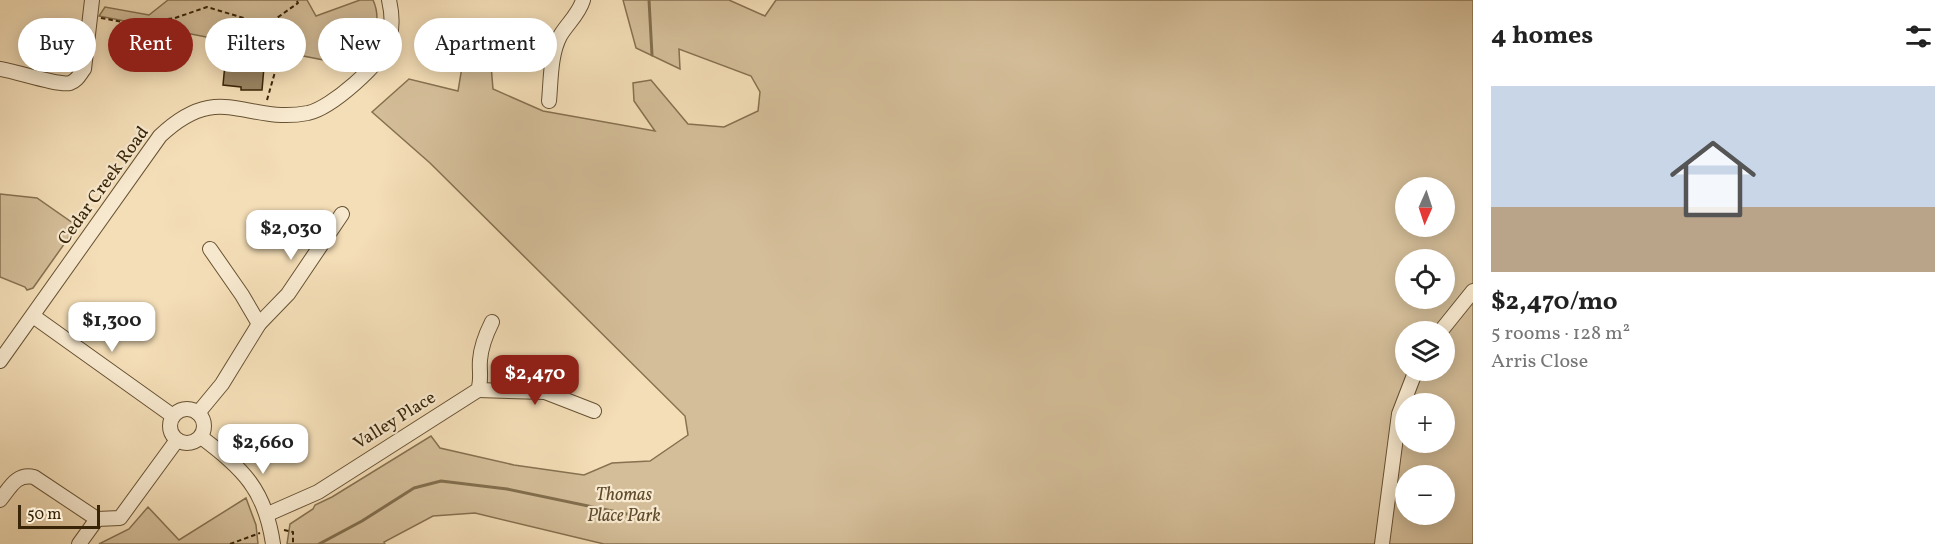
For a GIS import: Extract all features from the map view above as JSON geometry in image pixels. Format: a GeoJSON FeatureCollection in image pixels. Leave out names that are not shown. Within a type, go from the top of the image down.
{"type":"FeatureCollection","features":[{"type":"Feature","properties":{"kind":"street"},"geometry":{"type":"LineString","coordinates":[[0,69],[70,83],[78,78],[84,69],[92,0]]}},
{"type":"Feature","properties":{"kind":"street","name":"Cedar Creek Road"},"geometry":{"type":"LineString","coordinates":[[0,361],[160,136],[175,122],[204,107],[225,106],[283,114],[309,113],[339,96],[367,74],[389,42],[392,16],[389,0]]}},
{"type":"Feature","properties":{"kind":"street"},"geometry":{"type":"LineString","coordinates":[[549,101],[555,49],[561,36],[581,8],[583,0]]}},
{"type":"Feature","properties":{"kind":"street"},"geometry":{"type":"LineString","coordinates":[[198,412],[222,384],[259,324],[288,294],[342,214]]}},
{"type":"Feature","properties":{"kind":"street"},"geometry":{"type":"LineString","coordinates":[[210,249],[259,324]]}},
{"type":"Feature","properties":{"kind":"street"},"geometry":{"type":"LineString","coordinates":[[1449,321],[1473,291]]}},
{"type":"Feature","properties":{"kind":"street"},"geometry":{"type":"LineString","coordinates":[[33,316],[173,416]]}},
{"type":"Feature","properties":{"kind":"street"},"geometry":{"type":"LineString","coordinates":[[492,322],[482,344],[481,383],[478,390],[545,392],[594,411]]}},
{"type":"Feature","properties":{"kind":"street"},"geometry":{"type":"LineString","coordinates":[[1382,544],[1399,414],[1412,381]]}},
{"type":"Feature","properties":{"kind":"street","name":"Valley Place"},"geometry":{"type":"LineString","coordinates":[[268,514],[318,492],[478,390]]}},
{"type":"Feature","properties":{"kind":"street"},"geometry":{"type":"LineString","coordinates":[[185,409],[198,412],[205,424],[201,437],[192,443],[177,440],[170,429],[173,416],[185,409]]}},
{"type":"Feature","properties":{"kind":"street"},"geometry":{"type":"LineString","coordinates":[[201,437],[234,462],[262,499],[268,514],[273,544]]}},
{"type":"Feature","properties":{"kind":"street"},"geometry":{"type":"LineString","coordinates":[[0,500],[18,477],[26,475],[41,481],[97,519],[120,518],[177,440]]}},
{"type":"Feature","properties":{"kind":"street"},"geometry":{"type":"LineString","coordinates":[[79,544],[97,519]]}},
{"type":"Feature","properties":{"kind":"path"},"geometry":{"type":"LineString","coordinates":[[277,18],[298,3],[296,0]]}},
{"type":"Feature","properties":{"kind":"path"},"geometry":{"type":"LineString","coordinates":[[90,16],[134,24],[175,18],[207,7],[244,18]]}},
{"type":"Feature","properties":{"kind":"path"},"geometry":{"type":"LineString","coordinates":[[267,100],[275,72]]}},
{"type":"Feature","properties":{"kind":"green space"},"geometry":{"type":"Polygon","coordinates":[[[168,0],[307,0],[316,16],[360,0],[373,0],[377,18],[318,18],[318,59],[306,57],[306,18],[205,18],[205,37],[193,34],[193,18],[99,16],[105,7],[149,15],[168,0]]]}},
{"type":"Feature","properties":{"kind":"green space","name":"Thomas Place Park"},"geometry":{"type":"Polygon","coordinates":[[[623,0],[729,0],[765,16],[776,0],[1473,0],[1473,544],[604,544],[475,513],[433,516],[384,542],[385,544],[287,544],[290,524],[313,509],[315,505],[332,497],[431,436],[440,448],[514,465],[584,475],[612,463],[650,461],[688,435],[685,416],[430,163],[372,112],[409,79],[458,91],[461,72],[492,72],[493,89],[543,111],[655,131],[634,101],[633,83],[651,80],[688,124],[724,127],[758,111],[760,92],[751,76],[679,49],[680,69],[636,48],[623,0]]]}},
{"type":"Feature","properties":{"kind":"green space"},"geometry":{"type":"Polygon","coordinates":[[[0,194],[37,198],[77,226],[33,288],[27,290],[25,287],[0,277],[0,194]]]}},
{"type":"Feature","properties":{"kind":"green space"},"geometry":{"type":"Polygon","coordinates":[[[246,498],[256,525],[258,544],[99,544],[129,529],[148,507],[179,540],[246,498]]]}},
{"type":"Feature","properties":{"kind":"building"},"geometry":{"type":"Polygon","coordinates":[[[224,72],[264,72],[262,90],[241,90],[241,87],[223,85],[224,72]]]}},
{"type":"Feature","properties":{"kind":"waterway"},"geometry":{"type":"LineString","coordinates":[[649,0],[652,55]]}},
{"type":"Feature","properties":{"kind":"waterway"},"geometry":{"type":"LineString","coordinates":[[319,544],[362,521],[414,488],[441,481],[507,489],[641,517]]}}]}
